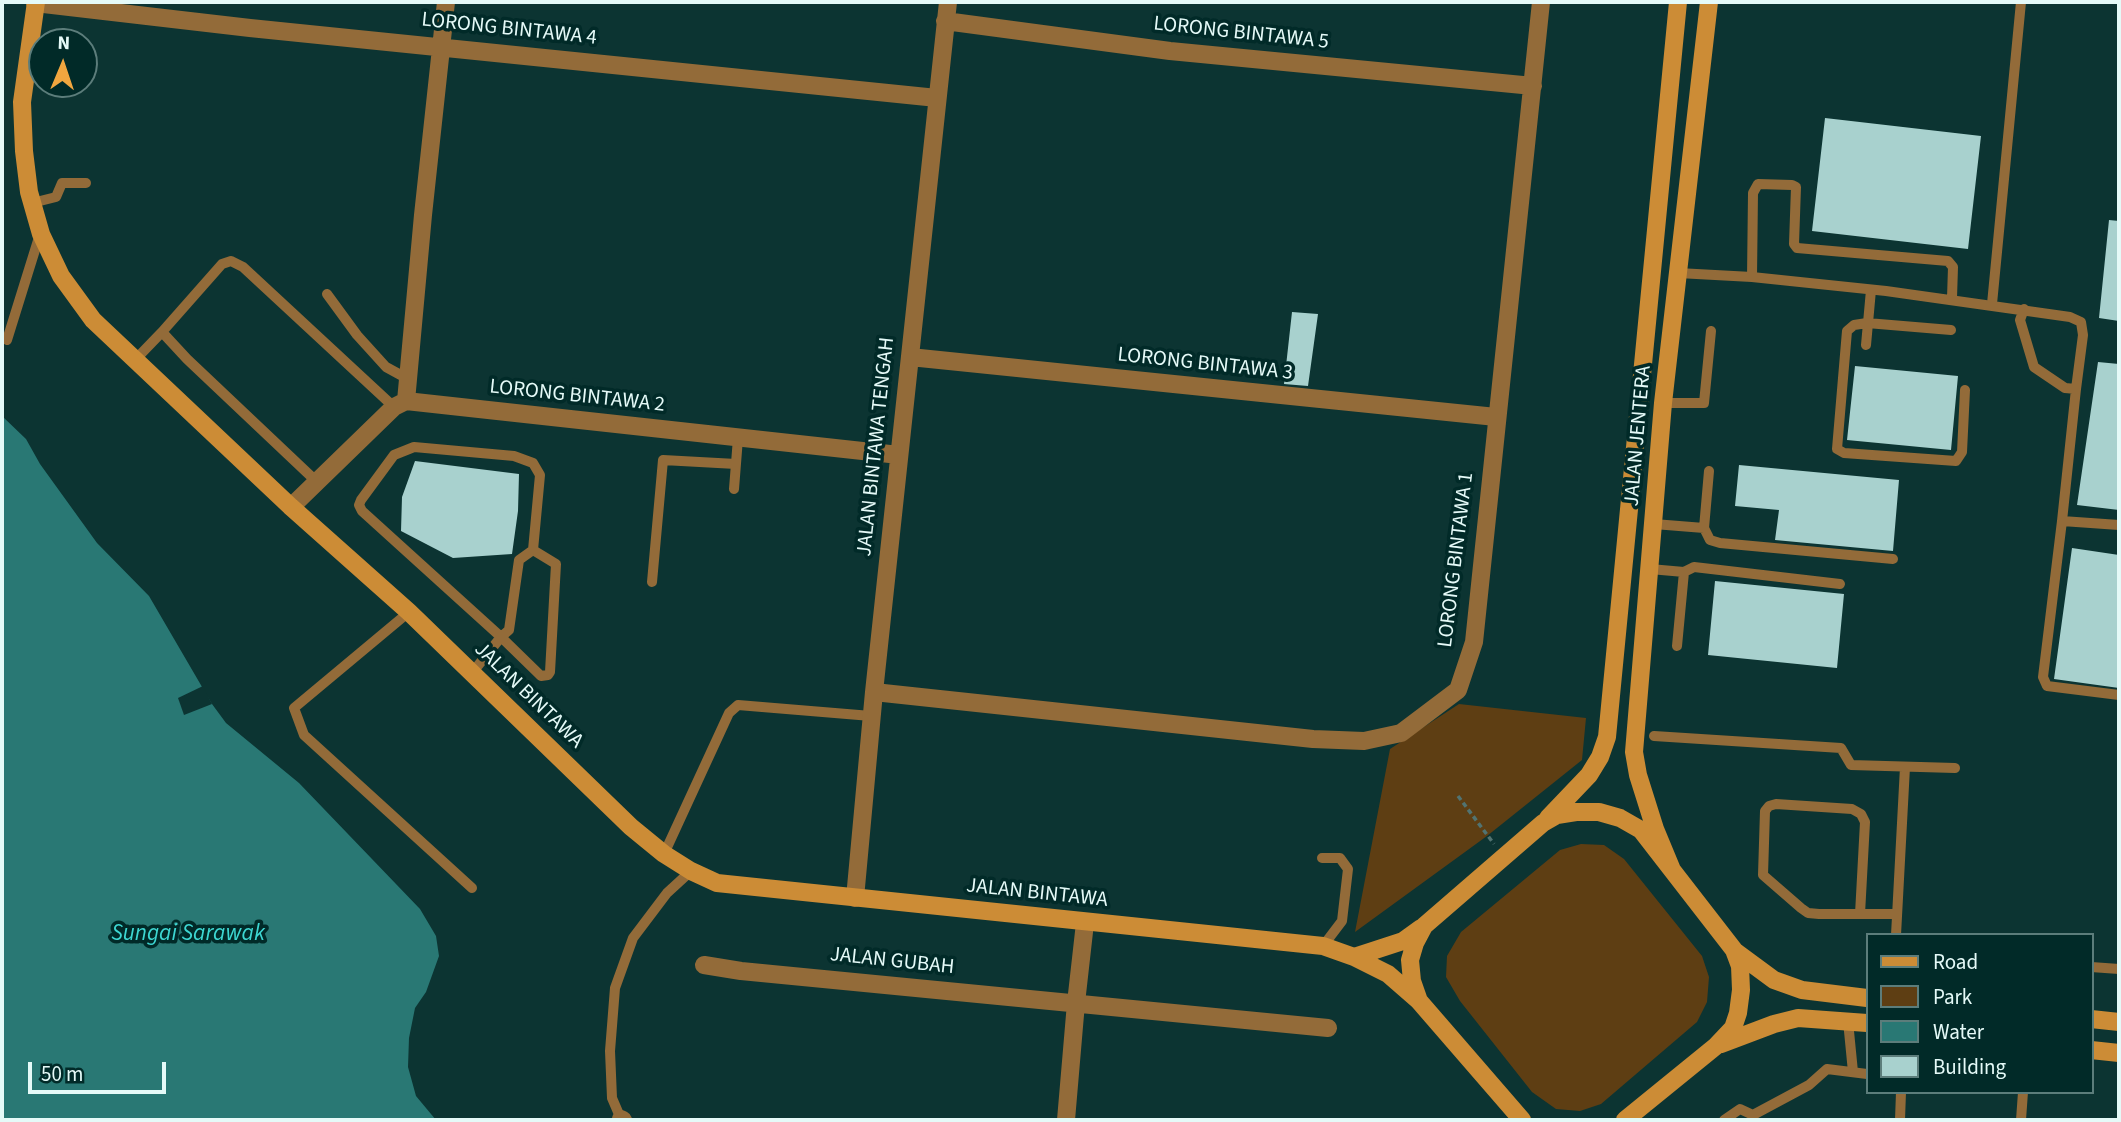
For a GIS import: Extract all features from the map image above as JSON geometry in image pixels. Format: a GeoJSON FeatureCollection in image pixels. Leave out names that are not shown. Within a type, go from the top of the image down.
{"type":"FeatureCollection","features":[{"type":"Feature","properties":{"kind":"street","name":"LORONG BINTAWA 4"},"geometry":{"type":"LineString","coordinates":[[35,2],[250,28],[937,98]]}},
{"type":"Feature","properties":{"kind":"street","name":"JALAN BINTAWA"},"geometry":{"type":"LineString","coordinates":[[35,2],[22,102],[24,151],[32,203],[41,234],[61,276],[93,320],[291,507],[409,612],[631,827],[664,854],[691,871],[718,883],[1323,946],[1354,957],[1388,974],[1419,1001],[1522,1120]]}},
{"type":"Feature","properties":{"kind":"street"},"geometry":{"type":"LineString","coordinates":[[291,507],[400,404],[408,379],[446,2]]}},
{"type":"Feature","properties":{"kind":"street","name":"JALAN BINTAWA TENGAH"},"geometry":{"type":"LineString","coordinates":[[855,898],[871,716],[948,2]]}},
{"type":"Feature","properties":{"kind":"street","name":"LORONG BINTAWA 1"},"geometry":{"type":"LineString","coordinates":[[874,692],[1313,739],[1364,741],[1401,733],[1458,690],[1474,642],[1541,2]]}},
{"type":"Feature","properties":{"kind":"street","name":"JALAN JENTERA"},"geometry":{"type":"LineString","coordinates":[[1354,957],[1403,941],[1504,857],[1543,823],[1589,775],[1600,757],[1607,737],[1678,2]]}},
{"type":"Feature","properties":{"kind":"street","name":"JALAN JENTERA"},"geometry":{"type":"LineString","coordinates":[[1672,870],[1655,829],[1638,775],[1634,752],[1663,403],[1709,2]]}},
{"type":"Feature","properties":{"kind":"street","name":"LORONG BINTAWA 5"},"geometry":{"type":"LineString","coordinates":[[945,22],[1170,51],[1532,86]]}},
{"type":"Feature","properties":{"kind":"street","name":"LORONG BINTAWA 3"},"geometry":{"type":"LineString","coordinates":[[910,357],[1496,417]]}},
{"type":"Feature","properties":{"kind":"street","name":"LORONG BINTAWA 2"},"geometry":{"type":"LineString","coordinates":[[400,404],[899,455]]}},
{"type":"Feature","properties":{"kind":"street"},"geometry":{"type":"LineString","coordinates":[[1543,823],[1557,815],[1576,812],[1600,812],[1620,818],[1641,830],[1734,950],[1774,981],[1802,990],[1866,998]]}},
{"type":"Feature","properties":{"kind":"street"},"geometry":{"type":"LineString","coordinates":[[1066,1120],[1085,923]]}},
{"type":"Feature","properties":{"kind":"street"},"geometry":{"type":"LineString","coordinates":[[1419,1001],[1412,981],[1410,960],[1424,926]]}},
{"type":"Feature","properties":{"kind":"street"},"geometry":{"type":"LineString","coordinates":[[1625,1120],[1716,1046],[1733,1028],[1741,990],[1740,966],[1734,950]]}},
{"type":"Feature","properties":{"kind":"street","name":"JALAN GUBAH"},"geometry":{"type":"LineString","coordinates":[[704,965],[741,971],[1328,1028]]}},
{"type":"Feature","properties":{"kind":"street"},"geometry":{"type":"LineString","coordinates":[[1716,1046],[1798,1018],[1866,1023]]}},
{"type":"Feature","properties":{"kind":"street"},"geometry":{"type":"LineString","coordinates":[[2093,1019],[2119,1022]]}},
{"type":"Feature","properties":{"kind":"street"},"geometry":{"type":"LineString","coordinates":[[2093,1050],[2119,1053]]}},
{"type":"Feature","properties":{"kind":"lane"},"geometry":{"type":"LineString","coordinates":[[1992,304],[2021,2]]}},
{"type":"Feature","properties":{"kind":"lane"},"geometry":{"type":"LineString","coordinates":[[32,203],[56,197],[62,183],[86,183]]}},
{"type":"Feature","properties":{"kind":"lane"},"geometry":{"type":"LineString","coordinates":[[1752,277],[1753,193],[1758,184],[1792,185],[1796,187],[1794,244],[1797,248],[1948,261],[1953,267],[1952,298]]}},
{"type":"Feature","properties":{"kind":"lane"},"geometry":{"type":"LineString","coordinates":[[7,340],[41,234]]}},
{"type":"Feature","properties":{"kind":"lane"},"geometry":{"type":"LineString","coordinates":[[135,360],[222,264],[231,261],[243,267],[400,404]]}},
{"type":"Feature","properties":{"kind":"lane"},"geometry":{"type":"LineString","coordinates":[[1678,272],[1952,298],[2070,317],[2081,322],[2082,335],[2063,521],[2043,677],[2047,686],[2119,695]]}},
{"type":"Feature","properties":{"kind":"lane"},"geometry":{"type":"LineString","coordinates":[[1866,345],[1871,290]]}},
{"type":"Feature","properties":{"kind":"lane"},"geometry":{"type":"LineString","coordinates":[[327,294],[357,335],[386,367],[408,379]]}},
{"type":"Feature","properties":{"kind":"lane"},"geometry":{"type":"LineString","coordinates":[[2024,309],[2020,320],[2034,367],[2065,388],[2076,390]]}},
{"type":"Feature","properties":{"kind":"lane"},"geometry":{"type":"LineString","coordinates":[[1951,330],[1867,323],[1854,325],[1847,331],[1837,449],[1844,453],[1956,461],[1962,452],[1965,390]]}},
{"type":"Feature","properties":{"kind":"lane"},"geometry":{"type":"LineString","coordinates":[[1663,403],[1704,403],[1711,331]]}},
{"type":"Feature","properties":{"kind":"lane"},"geometry":{"type":"LineString","coordinates":[[162,332],[317,482]]}},
{"type":"Feature","properties":{"kind":"lane"},"geometry":{"type":"LineString","coordinates":[[734,489],[738,438]]}},
{"type":"Feature","properties":{"kind":"lane"},"geometry":{"type":"LineString","coordinates":[[472,673],[501,637],[509,630],[519,560],[533,550],[540,475],[533,463],[514,456],[414,447],[394,455],[361,499],[359,505],[362,511],[501,637],[541,676],[550,672],[556,564],[533,550]]}},
{"type":"Feature","properties":{"kind":"lane"},"geometry":{"type":"LineString","coordinates":[[652,582],[663,460],[736,464]]}},
{"type":"Feature","properties":{"kind":"lane"},"geometry":{"type":"LineString","coordinates":[[1709,471],[1704,528],[1710,540],[1893,559]]}},
{"type":"Feature","properties":{"kind":"lane"},"geometry":{"type":"LineString","coordinates":[[2063,521],[2119,525]]}},
{"type":"Feature","properties":{"kind":"lane"},"geometry":{"type":"LineString","coordinates":[[1654,524],[1704,528]]}},
{"type":"Feature","properties":{"kind":"lane"},"geometry":{"type":"LineString","coordinates":[[1650,569],[1684,572],[1694,567],[1840,584]]}},
{"type":"Feature","properties":{"kind":"lane"},"geometry":{"type":"LineString","coordinates":[[1677,646],[1684,572]]}},
{"type":"Feature","properties":{"kind":"lane"},"geometry":{"type":"LineString","coordinates":[[409,612],[294,708],[304,735],[472,888]]}},
{"type":"Feature","properties":{"kind":"lane"},"geometry":{"type":"LineString","coordinates":[[664,854],[729,713],[738,705],[871,716]]}},
{"type":"Feature","properties":{"kind":"lane"},"geometry":{"type":"LineString","coordinates":[[1654,736],[1828,746],[1841,748],[1851,765],[1955,768]]}},
{"type":"Feature","properties":{"kind":"lane"},"geometry":{"type":"LineString","coordinates":[[1896,933],[1905,767]]}},
{"type":"Feature","properties":{"kind":"lane"},"geometry":{"type":"LineString","coordinates":[[1860,914],[1865,822],[1860,814],[1852,809],[1776,804],[1769,806],[1765,811],[1763,875],[1767,880],[1808,913],[1860,914],[1897,914]]}},
{"type":"Feature","properties":{"kind":"lane"},"geometry":{"type":"LineString","coordinates":[[1322,858],[1340,858],[1348,869],[1342,921],[1323,946]]}},
{"type":"Feature","properties":{"kind":"lane"},"geometry":{"type":"LineString","coordinates":[[622,1120],[612,1098],[610,1052],[615,988],[632,937],[667,893],[691,871]]}},
{"type":"Feature","properties":{"kind":"lane"},"geometry":{"type":"LineString","coordinates":[[2093,967],[2119,969]]}},
{"type":"Feature","properties":{"kind":"lane"},"geometry":{"type":"LineString","coordinates":[[1848,1021],[1853,1072]]}},
{"type":"Feature","properties":{"kind":"lane"},"geometry":{"type":"LineString","coordinates":[[1724,1120],[1740,1109],[1753,1115],[1809,1085],[1827,1069],[1866,1074]]}},
{"type":"Feature","properties":{"kind":"lane"},"geometry":{"type":"LineString","coordinates":[[1900,1120],[1901,1094]]}},
{"type":"Feature","properties":{"kind":"lane"},"geometry":{"type":"LineString","coordinates":[[2021,1120],[2023,1094]]}},
{"type":"Feature","properties":{"kind":"path"},"geometry":{"type":"LineString","coordinates":[[1458,796],[1504,857]]}},
{"type":"Feature","properties":{"kind":"green space"},"geometry":{"type":"Polygon","coordinates":[[[1459,704],[1586,718],[1582,760],[1487,836],[1355,932],[1390,749],[1459,704]]]}},
{"type":"Feature","properties":{"kind":"green space"},"geometry":{"type":"Polygon","coordinates":[[[1581,844],[1604,845],[1624,859],[1702,956],[1709,977],[1707,1002],[1697,1022],[1601,1104],[1580,1111],[1556,1109],[1532,1092],[1460,1001],[1446,977],[1447,956],[1461,932],[1560,850],[1581,844]]]}},
{"type":"Feature","properties":{"kind":"water","name":"Sungai Sarawak"},"geometry":{"type":"Polygon","coordinates":[[[2,416],[26,439],[40,464],[97,543],[149,596],[212,704],[226,723],[299,783],[420,909],[436,936],[439,956],[426,992],[415,1008],[409,1038],[408,1067],[416,1096],[436,1120],[2,1120],[2,416]]]}},
{"type":"Feature","properties":{"kind":"pier"},"geometry":{"type":"Polygon","coordinates":[[[203,686],[212,704],[184,715],[178,698],[203,686]]]}},
{"type":"Feature","properties":{"kind":"building"},"geometry":{"type":"Polygon","coordinates":[[[1825,118],[1981,136],[1968,249],[1812,231],[1825,118]]]}},
{"type":"Feature","properties":{"kind":"building"},"geometry":{"type":"Polygon","coordinates":[[[2109,220],[2119,221],[2119,321],[2099,318],[2109,220]]]}},
{"type":"Feature","properties":{"kind":"building"},"geometry":{"type":"Polygon","coordinates":[[[1292,312],[1318,314],[1308,386],[1284,384],[1292,312]]]}},
{"type":"Feature","properties":{"kind":"building"},"geometry":{"type":"Polygon","coordinates":[[[2098,362],[2119,364],[2119,510],[2077,505],[2098,362]]]}},
{"type":"Feature","properties":{"kind":"building"},"geometry":{"type":"Polygon","coordinates":[[[1855,366],[1958,376],[1951,450],[1847,440],[1855,366]]]}},
{"type":"Feature","properties":{"kind":"building"},"geometry":{"type":"Polygon","coordinates":[[[415,461],[519,474],[518,511],[512,554],[453,558],[401,531],[402,497],[415,461]]]}},
{"type":"Feature","properties":{"kind":"building"},"geometry":{"type":"Polygon","coordinates":[[[1739,465],[1899,480],[1893,551],[1775,540],[1779,510],[1735,506],[1739,465]]]}},
{"type":"Feature","properties":{"kind":"building"},"geometry":{"type":"Polygon","coordinates":[[[2072,548],[2119,555],[2119,688],[2054,679],[2072,548]]]}},
{"type":"Feature","properties":{"kind":"building"},"geometry":{"type":"Polygon","coordinates":[[[1715,581],[1844,594],[1837,668],[1708,655],[1715,581]]]}}]}
